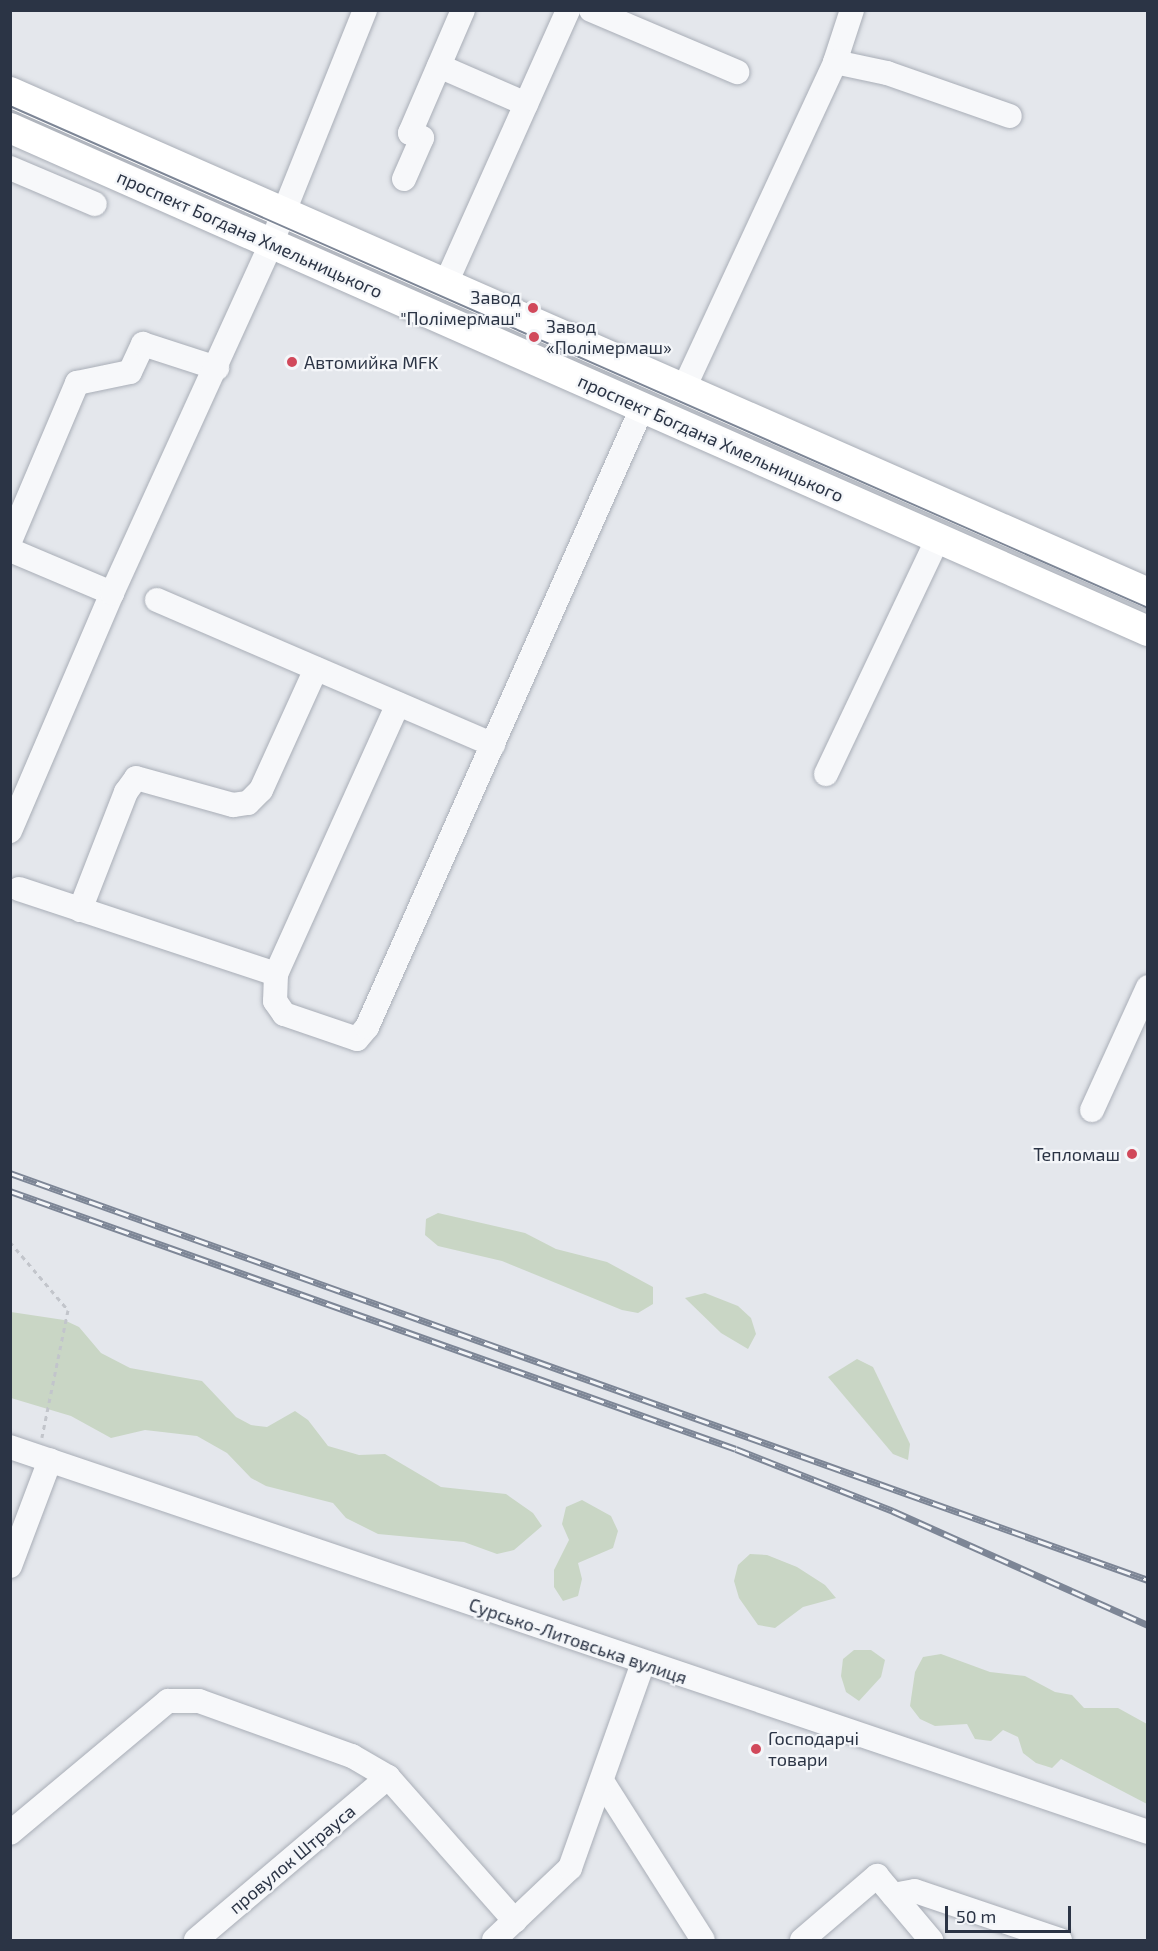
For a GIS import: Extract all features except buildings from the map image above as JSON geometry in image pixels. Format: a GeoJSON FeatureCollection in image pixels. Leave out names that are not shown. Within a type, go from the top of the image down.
{"type":"FeatureCollection","features":[{"type":"Feature","properties":{"kind":"main road","name":"проспект Богдана Хмельницького"},"geometry":{"type":"LineString","coordinates":[[10,92],[1148,593]]}},
{"type":"Feature","properties":{"kind":"main road","name":"проспект Богдана Хмельницького"},"geometry":{"type":"LineString","coordinates":[[10,128],[1148,631]]}},
{"type":"Feature","properties":{"kind":"street"},"geometry":{"type":"LineString","coordinates":[[10,831],[19,786],[217,368],[271,244],[365,10]]}},
{"type":"Feature","properties":{"kind":"street"},"geometry":{"type":"LineString","coordinates":[[404,179],[422,138],[410,133],[463,10]]}},
{"type":"Feature","properties":{"kind":"street"},"geometry":{"type":"LineString","coordinates":[[446,283],[568,10]]}},
{"type":"Feature","properties":{"kind":"street"},"geometry":{"type":"LineString","coordinates":[[591,10],[737,72]]}},
{"type":"Feature","properties":{"kind":"street"},"geometry":{"type":"LineString","coordinates":[[684,388],[835,62],[852,10]]}},
{"type":"Feature","properties":{"kind":"street"},"geometry":{"type":"LineString","coordinates":[[835,62],[887,73],[1010,116]]}},
{"type":"Feature","properties":{"kind":"street"},"geometry":{"type":"LineString","coordinates":[[439,66],[526,104]]}},
{"type":"Feature","properties":{"kind":"street"},"geometry":{"type":"LineString","coordinates":[[10,168],[95,204]]}},
{"type":"Feature","properties":{"kind":"street"},"geometry":{"type":"LineString","coordinates":[[10,541],[77,383],[130,372],[143,344],[217,368]]}},
{"type":"Feature","properties":{"kind":"street"},"geometry":{"type":"LineString","coordinates":[[398,704],[276,974],[274,1001],[284,1014],[357,1039],[367,1027],[494,746],[642,408]]}},
{"type":"Feature","properties":{"kind":"street"},"geometry":{"type":"LineString","coordinates":[[826,774],[938,538]]}},
{"type":"Feature","properties":{"kind":"street"},"geometry":{"type":"LineString","coordinates":[[10,550],[112,593]]}},
{"type":"Feature","properties":{"kind":"street"},"geometry":{"type":"LineString","coordinates":[[157,600],[494,746]]}},
{"type":"Feature","properties":{"kind":"street"},"geometry":{"type":"LineString","coordinates":[[80,910],[126,792],[136,778],[233,805],[248,803],[261,790],[316,669]]}},
{"type":"Feature","properties":{"kind":"street"},"geometry":{"type":"LineString","coordinates":[[19,889],[276,974]]}},
{"type":"Feature","properties":{"kind":"street"},"geometry":{"type":"LineString","coordinates":[[1092,1110],[1148,987]]}},
{"type":"Feature","properties":{"kind":"street","name":"Сурсько-Литовська вулиця"},"geometry":{"type":"LineString","coordinates":[[10,1447],[1148,1832]]}},
{"type":"Feature","properties":{"kind":"street"},"geometry":{"type":"LineString","coordinates":[[10,1566],[44,1459]]}},
{"type":"Feature","properties":{"kind":"street"},"geometry":{"type":"LineString","coordinates":[[494,1941],[570,1868],[643,1663]]}},
{"type":"Feature","properties":{"kind":"street"},"geometry":{"type":"LineString","coordinates":[[10,1833],[168,1701],[199,1701],[352,1756],[388,1778],[515,1921]]}},
{"type":"Feature","properties":{"kind":"street","name":"провулок Штрауса"},"geometry":{"type":"LineString","coordinates":[[196,1941],[388,1778]]}},
{"type":"Feature","properties":{"kind":"street"},"geometry":{"type":"LineString","coordinates":[[602,1781],[703,1941]]}},
{"type":"Feature","properties":{"kind":"street"},"geometry":{"type":"LineString","coordinates":[[802,1941],[877,1876],[931,1941]]}},
{"type":"Feature","properties":{"kind":"street"},"geometry":{"type":"LineString","coordinates":[[893,1895],[915,1891],[1060,1941]]}},
{"type":"Feature","properties":{"kind":"path"},"geometry":{"type":"LineString","coordinates":[[10,1242],[68,1310],[44,1459]]}},
{"type":"Feature","properties":{"kind":"green space"},"geometry":{"type":"Polygon","coordinates":[[[438,1213],[525,1233],[556,1249],[607,1262],[653,1287],[653,1304],[638,1313],[622,1310],[502,1261],[438,1246],[425,1235],[426,1219],[438,1213]]]}},
{"type":"Feature","properties":{"kind":"green space"},"geometry":{"type":"Polygon","coordinates":[[[705,1293],[738,1306],[751,1318],[756,1334],[748,1349],[721,1333],[685,1298],[705,1293]]]}},
{"type":"Feature","properties":{"kind":"green space"},"geometry":{"type":"Polygon","coordinates":[[[11,1312],[64,1320],[79,1327],[101,1353],[130,1368],[202,1381],[236,1417],[251,1425],[267,1427],[295,1411],[308,1420],[328,1446],[359,1455],[385,1454],[441,1487],[506,1494],[533,1513],[542,1526],[514,1550],[497,1554],[464,1542],[378,1534],[346,1518],[333,1503],[266,1486],[251,1478],[227,1453],[197,1436],[145,1430],[111,1438],[71,1416],[11,1398],[11,1312]]]}},
{"type":"Feature","properties":{"kind":"green space"},"geometry":{"type":"Polygon","coordinates":[[[857,1359],[873,1367],[910,1444],[908,1460],[893,1454],[828,1377],[857,1359]]]}},
{"type":"Feature","properties":{"kind":"green space"},"geometry":{"type":"Polygon","coordinates":[[[582,1500],[611,1516],[618,1531],[613,1548],[578,1563],[582,1579],[578,1596],[563,1601],[554,1587],[554,1570],[569,1540],[562,1524],[566,1507],[582,1500]]]}},
{"type":"Feature","properties":{"kind":"green space"},"geometry":{"type":"Polygon","coordinates":[[[750,1554],[767,1555],[797,1567],[825,1585],[836,1598],[803,1607],[775,1628],[758,1625],[739,1598],[734,1581],[738,1565],[750,1554]]]}},
{"type":"Feature","properties":{"kind":"green space"},"geometry":{"type":"Polygon","coordinates":[[[854,1650],[871,1650],[885,1660],[881,1677],[859,1701],[846,1692],[841,1676],[843,1659],[854,1650]]]}},
{"type":"Feature","properties":{"kind":"green space"},"geometry":{"type":"Polygon","coordinates":[[[941,1654],[990,1672],[1025,1676],[1055,1692],[1072,1695],[1084,1708],[1118,1708],[1147,1724],[1147,1804],[1061,1759],[1052,1768],[1036,1763],[1023,1753],[1018,1737],[1003,1730],[991,1741],[975,1739],[967,1724],[935,1726],[920,1719],[910,1706],[915,1672],[923,1657],[941,1654]]]}},
{"type":"Feature","properties":{"kind":"tram line"},"geometry":{"type":"LineString","coordinates":[[10,106],[1148,608]]}},
{"type":"Feature","properties":{"kind":"railway"},"geometry":{"type":"LineString","coordinates":[[10,1173],[1148,1580]]}},
{"type":"Feature","properties":{"kind":"railway"},"geometry":{"type":"LineString","coordinates":[[10,1191],[736,1449],[893,1511],[1148,1625]]}},
{"type":"Feature","properties":{"kind":"place","name":"Завод \"Полімермаш\""},"geometry":{"type":"Point","coordinates":[533,308]}},
{"type":"Feature","properties":{"kind":"place","name":"Завод «Полімермаш»"},"geometry":{"type":"Point","coordinates":[534,337]}},
{"type":"Feature","properties":{"kind":"place","name":"Автомийка MFK"},"geometry":{"type":"Point","coordinates":[292,362]}},
{"type":"Feature","properties":{"kind":"place","name":"Тепломаш"},"geometry":{"type":"Point","coordinates":[1132,1154]}},
{"type":"Feature","properties":{"kind":"place","name":"Господарчі товари"},"geometry":{"type":"Point","coordinates":[756,1749]}}]}
